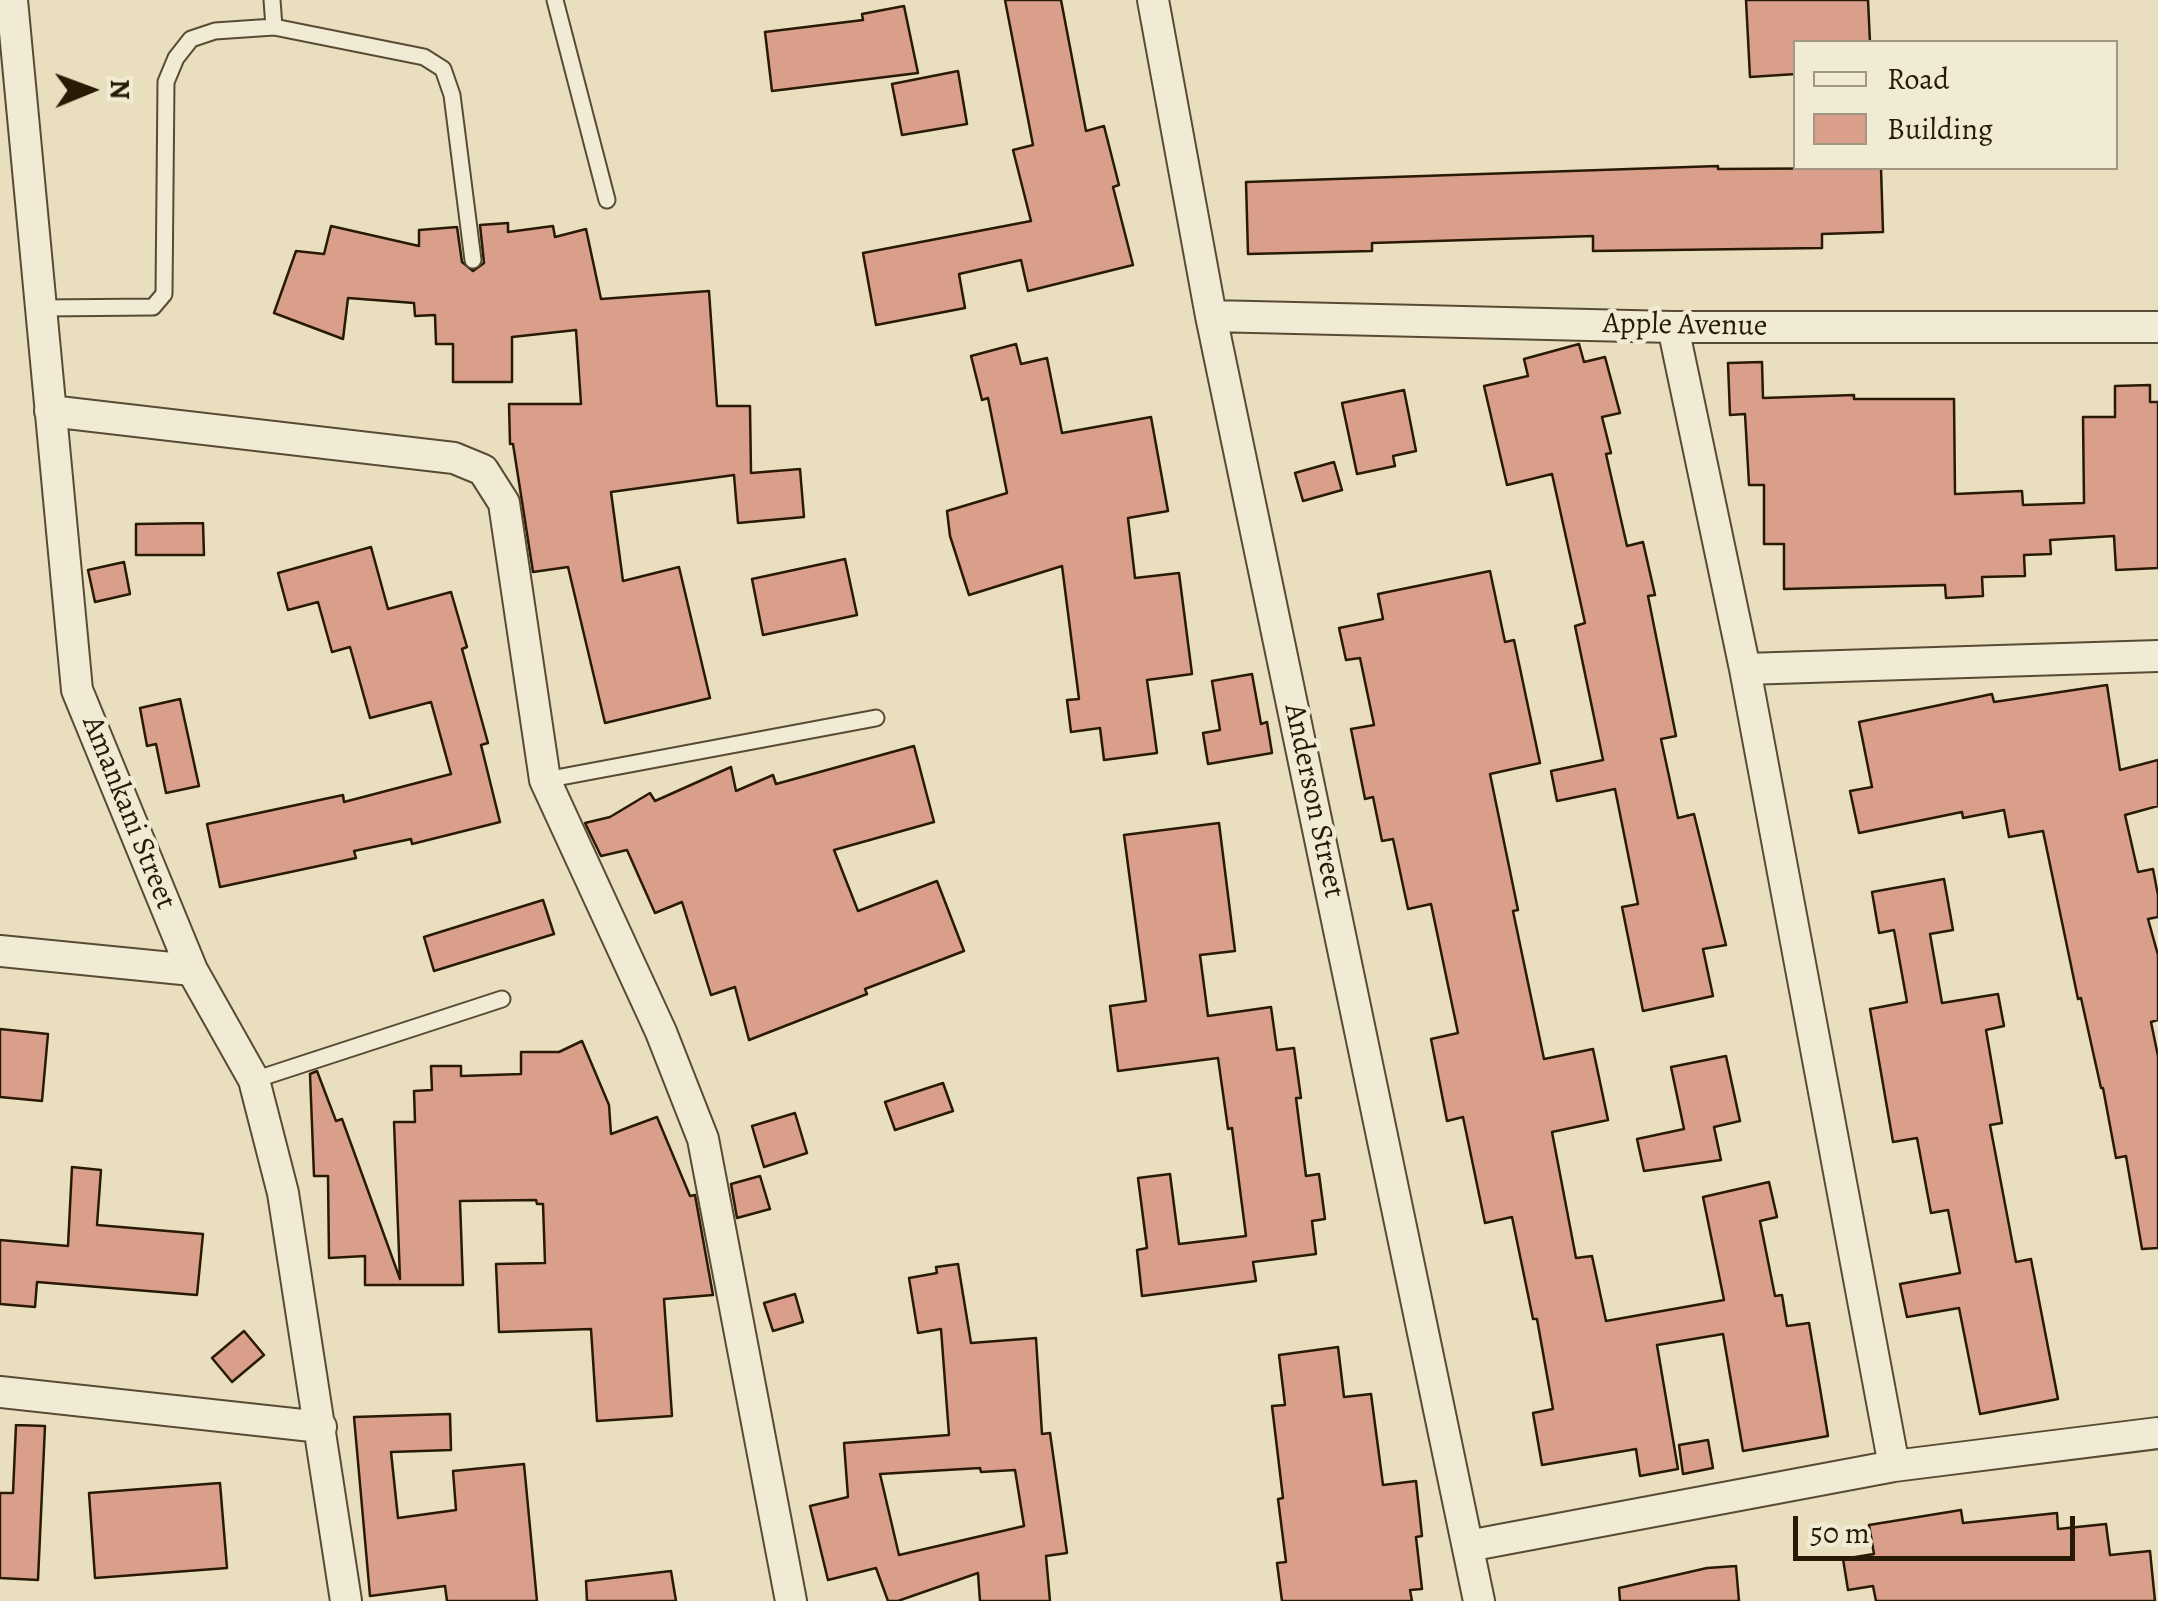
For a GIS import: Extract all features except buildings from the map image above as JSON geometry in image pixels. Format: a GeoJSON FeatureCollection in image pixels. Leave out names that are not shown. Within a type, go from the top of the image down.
{"type":"FeatureCollection","features":[{"type":"Feature","properties":{"kind":"street","name":"Amankani Street"},"geometry":{"type":"LineString","coordinates":[[12,0],[77,690],[192,970],[254,1080],[283,1192],[346,1601]]}},
{"type":"Feature","properties":{"kind":"street","name":"Anderson Street"},"geometry":{"type":"LineString","coordinates":[[1153,0],[1211,316],[1479,1601]]}},
{"type":"Feature","properties":{"kind":"street","name":"Apple Avenue"},"geometry":{"type":"LineString","coordinates":[[1211,316],[1674,327],[2158,328]]}},
{"type":"Feature","properties":{"kind":"street"},"geometry":{"type":"LineString","coordinates":[[1674,327],[1745,669],[1894,1466]]}},
{"type":"Feature","properties":{"kind":"street"},"geometry":{"type":"LineString","coordinates":[[50,411],[454,458],[483,470],[504,503],[545,780],[661,1032],[702,1139],[791,1601]]}},
{"type":"Feature","properties":{"kind":"street"},"geometry":{"type":"LineString","coordinates":[[1745,669],[2158,656]]}},
{"type":"Feature","properties":{"kind":"street"},"geometry":{"type":"LineString","coordinates":[[0,951],[192,970]]}},
{"type":"Feature","properties":{"kind":"street"},"geometry":{"type":"LineString","coordinates":[[0,1392],[320,1426]]}},
{"type":"Feature","properties":{"kind":"street"},"geometry":{"type":"LineString","coordinates":[[1468,1546],[1894,1466],[2158,1433]]}},
{"type":"Feature","properties":{"kind":"lane"},"geometry":{"type":"LineString","coordinates":[[272,0],[274,26]]}},
{"type":"Feature","properties":{"kind":"lane"},"geometry":{"type":"LineString","coordinates":[[556,0],[607,200]]}},
{"type":"Feature","properties":{"kind":"lane"},"geometry":{"type":"LineString","coordinates":[[42,308],[153,306],[164,294],[166,82],[176,58],[191,39],[216,32],[274,26],[424,57],[443,70],[452,95],[473,260]]}},
{"type":"Feature","properties":{"kind":"lane"},"geometry":{"type":"LineString","coordinates":[[545,780],[876,718]]}},
{"type":"Feature","properties":{"kind":"lane"},"geometry":{"type":"LineString","coordinates":[[254,1080],[502,999]]}}]}
